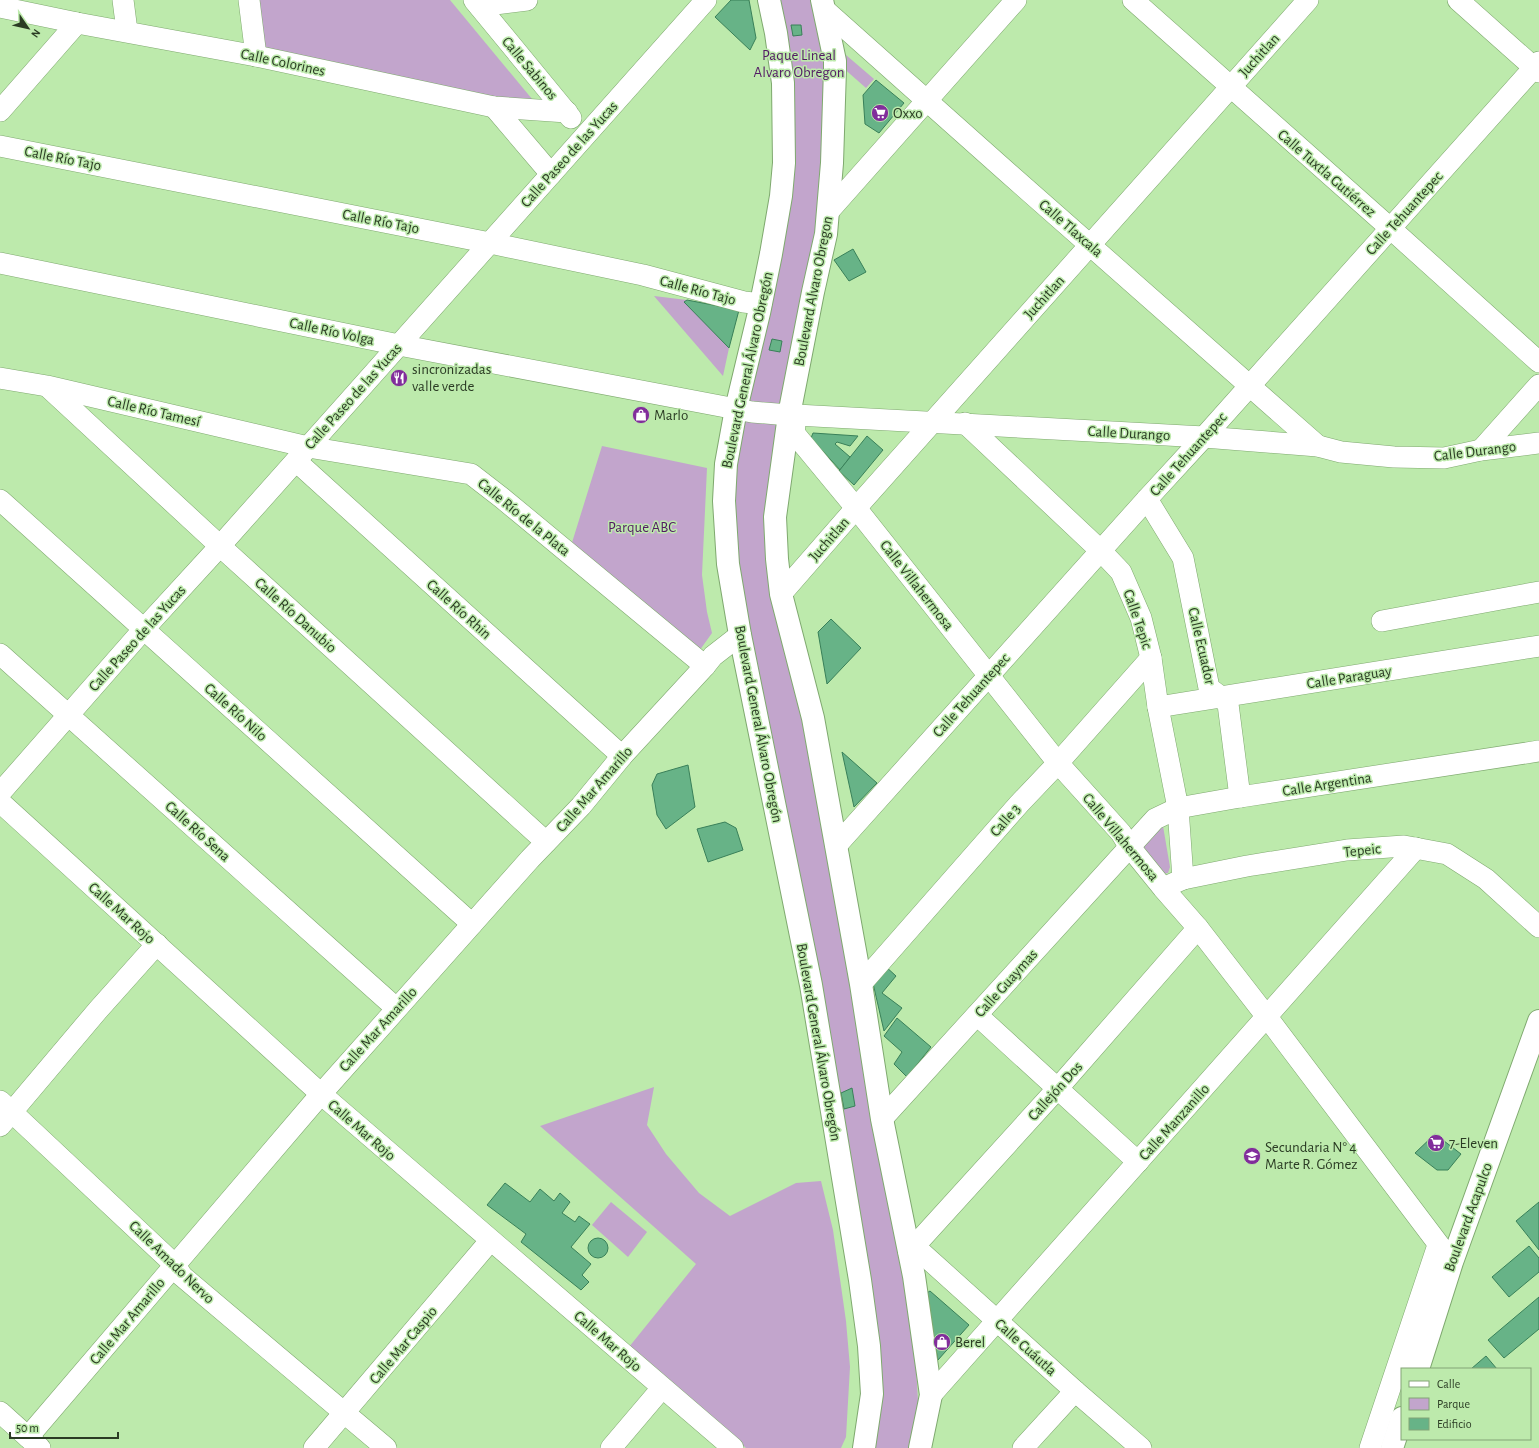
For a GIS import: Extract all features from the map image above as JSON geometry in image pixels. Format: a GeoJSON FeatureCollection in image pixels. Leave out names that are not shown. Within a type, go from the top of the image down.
{"type":"FeatureCollection","features":[{"type":"Feature","properties":{"kind":"main road","name":"Boulevard General Álvaro Obregón"},"geometry":{"type":"LineString","coordinates":[[769,0],[776,33],[783,83],[784,163],[781,196],[761,304],[736,409],[726,464],[724,501],[728,564],[740,635],[811,985],[860,1280],[869,1346],[872,1394],[864,1448]]}},
{"type":"Feature","properties":{"kind":"main road","name":"Boulevard Alvaro Obregon"},"geometry":{"type":"LineString","coordinates":[[792,415],[813,292],[826,234],[832,163],[835,69],[823,5]]}},
{"type":"Feature","properties":{"kind":"main road"},"geometry":{"type":"LineString","coordinates":[[792,415],[775,518],[777,559],[781,594],[813,718],[862,984],[882,1119],[909,1252],[932,1395],[920,1448]]}},
{"type":"Feature","properties":{"kind":"main road","name":"Boulevard Acapulco"},"geometry":{"type":"LineString","coordinates":[[1418,1368],[1452,1262],[1539,1021]]}},
{"type":"Feature","properties":{"kind":"main road"},"geometry":{"type":"LineString","coordinates":[[1392,1448],[1401,1421]]}},
{"type":"Feature","properties":{"kind":"street"},"geometry":{"type":"LineString","coordinates":[[123,0],[127,31]]}},
{"type":"Feature","properties":{"kind":"street"},"geometry":{"type":"LineString","coordinates":[[249,0],[256,56]]}},
{"type":"Feature","properties":{"kind":"street"},"geometry":{"type":"LineString","coordinates":[[476,3],[527,0]]}},
{"type":"Feature","properties":{"kind":"street","name":"Calle Paseo de las Yucas"},"geometry":{"type":"LineString","coordinates":[[0,793],[68,714],[220,546],[706,0]]}},
{"type":"Feature","properties":{"kind":"street"},"geometry":{"type":"LineString","coordinates":[[828,212],[1016,0]]}},
{"type":"Feature","properties":{"kind":"street","name":"Calle Tuxtla Gutiérrez"},"geometry":{"type":"LineString","coordinates":[[1133,0],[1539,362]]}},
{"type":"Feature","properties":{"kind":"street","name":"Juchitlan"},"geometry":{"type":"LineString","coordinates":[[781,594],[1308,0]]}},
{"type":"Feature","properties":{"kind":"street"},"geometry":{"type":"LineString","coordinates":[[1458,0],[1537,67]]}},
{"type":"Feature","properties":{"kind":"street","name":"Calle Sabinos"},"geometry":{"type":"LineString","coordinates":[[476,3],[586,135]]}},
{"type":"Feature","properties":{"kind":"street","name":"Calle Tlaxcala"},"geometry":{"type":"LineString","coordinates":[[823,5],[1007,172],[1318,446]]}},
{"type":"Feature","properties":{"kind":"street","name":"Calle Colorines"},"geometry":{"type":"LineString","coordinates":[[10,6],[77,23],[256,56],[494,107],[567,112]]}},
{"type":"Feature","properties":{"kind":"street"},"geometry":{"type":"LineString","coordinates":[[0,111],[77,23]]}},
{"type":"Feature","properties":{"kind":"street","name":"Calle Tehuantepec"},"geometry":{"type":"LineString","coordinates":[[836,846],[988,675],[1250,386],[1390,228],[1537,67]]}},
{"type":"Feature","properties":{"kind":"street"},"geometry":{"type":"LineString","coordinates":[[494,107],[551,174]]}},
{"type":"Feature","properties":{"kind":"street","name":"Calle Río Tajo"},"geometry":{"type":"LineString","coordinates":[[0,146],[490,243],[643,275],[744,302],[761,304]]}},
{"type":"Feature","properties":{"kind":"street","name":"Calle Río Volga"},"geometry":{"type":"LineString","coordinates":[[0,263],[399,345],[736,409],[792,415]]}},
{"type":"Feature","properties":{"kind":"street","name":"Calle Río Tamesí"},"geometry":{"type":"LineString","coordinates":[[0,378],[47,386],[302,454]]}},
{"type":"Feature","properties":{"kind":"street","name":"Calle Río Danubio"},"geometry":{"type":"LineString","coordinates":[[47,386],[220,546],[546,842]]}},
{"type":"Feature","properties":{"kind":"street"},"geometry":{"type":"LineString","coordinates":[[1481,450],[1539,386]]}},
{"type":"Feature","properties":{"kind":"street","name":"Calle Durango"},"geometry":{"type":"LineString","coordinates":[[792,415],[966,423],[1204,437],[1318,446],[1341,452],[1394,457],[1444,458],[1481,450],[1539,443]]}},
{"type":"Feature","properties":{"kind":"street","name":"Calle Villahermosa"},"geometry":{"type":"LineString","coordinates":[[792,415],[794,434],[856,508],[1058,763],[1121,833],[1129,846],[1163,888],[1198,928],[1452,1262]]}},
{"type":"Feature","properties":{"kind":"street","name":"Calle Tepic"},"geometry":{"type":"LineString","coordinates":[[966,423],[1101,551],[1121,572],[1141,618],[1151,658],[1158,707],[1178,808],[1183,879]]}},
{"type":"Feature","properties":{"kind":"street","name":"Calle Río de la Plata"},"geometry":{"type":"LineString","coordinates":[[302,454],[471,474],[705,666]]}},
{"type":"Feature","properties":{"kind":"street","name":"Calle Río Rhin"},"geometry":{"type":"LineString","coordinates":[[302,454],[622,756]]}},
{"type":"Feature","properties":{"kind":"street","name":"Calle Ecuador"},"geometry":{"type":"LineString","coordinates":[[1148,498],[1183,558],[1209,688],[1228,704],[1240,797]]}},
{"type":"Feature","properties":{"kind":"street","name":"Calle Río Nilo"},"geometry":{"type":"LineString","coordinates":[[0,500],[472,924]]}},
{"type":"Feature","properties":{"kind":"street"},"geometry":{"type":"LineString","coordinates":[[1382,620],[1539,592]]}},
{"type":"Feature","properties":{"kind":"street","name":"Calle Mar Amarillo"},"geometry":{"type":"LineString","coordinates":[[34,1442],[175,1264],[320,1094],[546,842],[581,806],[622,756],[714,656],[740,635]]}},
{"type":"Feature","properties":{"kind":"street","name":"Calle Paraguay"},"geometry":{"type":"LineString","coordinates":[[1158,707],[1539,646]]}},
{"type":"Feature","properties":{"kind":"street","name":"Calle Río Sena"},"geometry":{"type":"LineString","coordinates":[[0,654],[396,1008]]}},
{"type":"Feature","properties":{"kind":"street","name":"Calle 3"},"geometry":{"type":"LineString","coordinates":[[862,984],[1018,804],[1058,763],[1151,658]]}},
{"type":"Feature","properties":{"kind":"street","name":"Calle Argentina"},"geometry":{"type":"LineString","coordinates":[[1129,846],[1155,819],[1178,808],[1539,751]]}},
{"type":"Feature","properties":{"kind":"street","name":"Calle Mar Rojo"},"geometry":{"type":"LineString","coordinates":[[0,802],[320,1094],[733,1448]]}},
{"type":"Feature","properties":{"kind":"street","name":"Calle Guaymas"},"geometry":{"type":"LineString","coordinates":[[882,1119],[978,1015],[1129,846]]}},
{"type":"Feature","properties":{"kind":"street","name":"Tepeic"},"geometry":{"type":"LineString","coordinates":[[1163,888],[1183,879],[1240,868],[1347,850],[1404,846],[1446,854],[1486,879],[1539,927]]}},
{"type":"Feature","properties":{"kind":"street","name":"Calle Manzanillo"},"geometry":{"type":"LineString","coordinates":[[932,1395],[1416,848]]}},
{"type":"Feature","properties":{"kind":"street","name":"Callejón Dos"},"geometry":{"type":"LineString","coordinates":[[909,1252],[1058,1088],[1198,928]]}},
{"type":"Feature","properties":{"kind":"street"},"geometry":{"type":"LineString","coordinates":[[4,1113],[157,944]]}},
{"type":"Feature","properties":{"kind":"street"},"geometry":{"type":"LineString","coordinates":[[978,1015],[1138,1162]]}},
{"type":"Feature","properties":{"kind":"street","name":"Calle Amado Nervo"},"geometry":{"type":"LineString","coordinates":[[4,1113],[175,1264],[182,1276],[386,1448]]}},
{"type":"Feature","properties":{"kind":"street","name":"Calle Mar Caspio"},"geometry":{"type":"LineString","coordinates":[[314,1448],[490,1241]]}},
{"type":"Feature","properties":{"kind":"street"},"geometry":{"type":"LineString","coordinates":[[1370,1448],[1438,1245]]}},
{"type":"Feature","properties":{"kind":"street","name":"Calle Cuáutla"},"geometry":{"type":"LineString","coordinates":[[909,1252],[922,1254],[1074,1391],[1141,1448]]}},
{"type":"Feature","properties":{"kind":"street"},"geometry":{"type":"LineString","coordinates":[[611,1448],[662,1388]]}},
{"type":"Feature","properties":{"kind":"street"},"geometry":{"type":"LineString","coordinates":[[1023,1448],[1074,1391]]}},
{"type":"Feature","properties":{"kind":"street"},"geometry":{"type":"LineString","coordinates":[[1,1415],[34,1442]]}},
{"type":"Feature","properties":{"kind":"green space"},"geometry":{"type":"Polygon","coordinates":[[[244,0],[450,0],[537,105],[252,58],[244,0]]]}},
{"type":"Feature","properties":{"kind":"green space","name":"Paque Lineal Alvaro Obregon"},"geometry":{"type":"Polygon","coordinates":[[[763,0],[815,0],[825,47],[831,156],[772,570],[832,875],[900,1254],[915,1349],[918,1401],[911,1448],[866,1448],[863,1295],[721,570],[773,201],[777,112],[763,0]]]}},
{"type":"Feature","properties":{"kind":"green space"},"geometry":{"type":"Polygon","coordinates":[[[846,55],[874,79],[866,88],[841,66],[846,55]]]}},
{"type":"Feature","properties":{"kind":"green space"},"geometry":{"type":"Polygon","coordinates":[[[654,296],[687,300],[729,348],[723,376],[654,296]]]}},
{"type":"Feature","properties":{"kind":"green space","name":"Parque ABC"},"geometry":{"type":"Polygon","coordinates":[[[602,446],[707,468],[702,575],[707,612],[712,633],[697,654],[570,549],[602,446]]]}},
{"type":"Feature","properties":{"kind":"green space"},"geometry":{"type":"Polygon","coordinates":[[[1163,826],[1170,867],[1168,873],[1163,874],[1139,841],[1163,826]]]}},
{"type":"Feature","properties":{"kind":"green space"},"geometry":{"type":"Polygon","coordinates":[[[654,1087],[647,1125],[666,1154],[699,1193],[730,1216],[796,1183],[821,1181],[833,1230],[846,1321],[850,1367],[846,1437],[841,1448],[746,1448],[629,1347],[696,1264],[540,1126],[654,1087]]]}},
{"type":"Feature","properties":{"kind":"green space"},"geometry":{"type":"Polygon","coordinates":[[[611,1202],[647,1232],[628,1257],[592,1225],[611,1202]]]}},
{"type":"Feature","properties":{"kind":"building"},"geometry":{"type":"Polygon","coordinates":[[[731,0],[749,0],[756,38],[750,50],[715,17],[731,0]]]}},
{"type":"Feature","properties":{"kind":"building"},"geometry":{"type":"Polygon","coordinates":[[[791,25],[801,25],[802,35],[793,36],[791,25]]]}},
{"type":"Feature","properties":{"kind":"building","name":"Oxxo"},"geometry":{"type":"Polygon","coordinates":[[[876,80],[904,103],[879,133],[865,124],[863,95],[876,80]]]}},
{"type":"Feature","properties":{"kind":"building"},"geometry":{"type":"Polygon","coordinates":[[[853,249],[866,272],[849,281],[834,260],[853,249]]]}},
{"type":"Feature","properties":{"kind":"building"},"geometry":{"type":"Polygon","coordinates":[[[687,300],[739,310],[729,348],[684,302],[687,300]]]}},
{"type":"Feature","properties":{"kind":"building"},"geometry":{"type":"Polygon","coordinates":[[[772,339],[782,341],[780,352],[769,350],[772,339]]]}},
{"type":"Feature","properties":{"kind":"building"},"geometry":{"type":"Polygon","coordinates":[[[813,433],[858,436],[850,446],[837,442],[835,444],[850,457],[840,470],[811,438],[813,433]]]}},
{"type":"Feature","properties":{"kind":"building"},"geometry":{"type":"Polygon","coordinates":[[[867,436],[883,450],[854,485],[839,471],[867,436]]]}},
{"type":"Feature","properties":{"kind":"building"},"geometry":{"type":"Polygon","coordinates":[[[831,619],[861,648],[827,684],[818,632],[831,619]]]}},
{"type":"Feature","properties":{"kind":"building"},"geometry":{"type":"Polygon","coordinates":[[[842,752],[877,783],[854,807],[842,752]]]}},
{"type":"Feature","properties":{"kind":"building"},"geometry":{"type":"Polygon","coordinates":[[[688,765],[695,807],[666,829],[657,815],[652,785],[657,774],[688,765]]]}},
{"type":"Feature","properties":{"kind":"building"},"geometry":{"type":"Polygon","coordinates":[[[725,822],[736,828],[743,850],[708,862],[697,829],[725,822]]]}},
{"type":"Feature","properties":{"kind":"building"},"geometry":{"type":"Polygon","coordinates":[[[884,965],[896,976],[882,993],[902,1008],[884,1031],[872,979],[884,965]]]}},
{"type":"Feature","properties":{"kind":"building"},"geometry":{"type":"Polygon","coordinates":[[[897,1018],[931,1047],[907,1077],[894,1064],[902,1052],[884,1036],[897,1018]]]}},
{"type":"Feature","properties":{"kind":"building"},"geometry":{"type":"Polygon","coordinates":[[[852,1088],[855,1106],[844,1109],[841,1093],[852,1088]]]}},
{"type":"Feature","properties":{"kind":"building","name":"7-Eleven"},"geometry":{"type":"Polygon","coordinates":[[[1435,1134],[1461,1154],[1448,1170],[1437,1170],[1415,1153],[1435,1134]]]}},
{"type":"Feature","properties":{"kind":"building"},"geometry":{"type":"Polygon","coordinates":[[[505,1183],[530,1202],[540,1189],[554,1201],[560,1193],[570,1202],[562,1213],[575,1222],[579,1216],[590,1224],[571,1247],[591,1264],[582,1275],[589,1282],[581,1290],[521,1242],[526,1234],[487,1205],[505,1183]]]}},
{"type":"Feature","properties":{"kind":"building"},"geometry":{"type":"Polygon","coordinates":[[[1539,1202],[1539,1250],[1516,1221],[1539,1202]]]}},
{"type":"Feature","properties":{"kind":"building"},"geometry":{"type":"Polygon","coordinates":[[[598,1238],[605,1241],[608,1248],[605,1255],[598,1258],[591,1255],[588,1248],[591,1241],[598,1238]]]}},
{"type":"Feature","properties":{"kind":"building"},"geometry":{"type":"Polygon","coordinates":[[[1529,1246],[1539,1258],[1539,1272],[1509,1297],[1492,1277],[1529,1246]]]}},
{"type":"Feature","properties":{"kind":"building"},"geometry":{"type":"Polygon","coordinates":[[[930,1291],[969,1325],[938,1360],[925,1294],[930,1291]]]}},
{"type":"Feature","properties":{"kind":"building"},"geometry":{"type":"Polygon","coordinates":[[[1539,1297],[1539,1329],[1504,1358],[1488,1340],[1539,1297]]]}},
{"type":"Feature","properties":{"kind":"building"},"geometry":{"type":"Polygon","coordinates":[[[1486,1356],[1496,1368],[1472,1368],[1486,1356]]]}},
{"type":"Feature","properties":{"kind":"place","name":"Oxxo"},"geometry":{"type":"Point","coordinates":[880,113]}},
{"type":"Feature","properties":{"kind":"place","name":"sincronizadas valle verde"},"geometry":{"type":"Point","coordinates":[399,378]}},
{"type":"Feature","properties":{"kind":"place","name":"Marlo"},"geometry":{"type":"Point","coordinates":[641,415]}},
{"type":"Feature","properties":{"kind":"place","name":"7-Eleven"},"geometry":{"type":"Point","coordinates":[1436,1143]}},
{"type":"Feature","properties":{"kind":"place","name":"Secundaria N° 4 Marte R. Gómez"},"geometry":{"type":"Point","coordinates":[1252,1156]}},
{"type":"Feature","properties":{"kind":"place","name":"Berel"},"geometry":{"type":"Point","coordinates":[942,1342]}}]}
